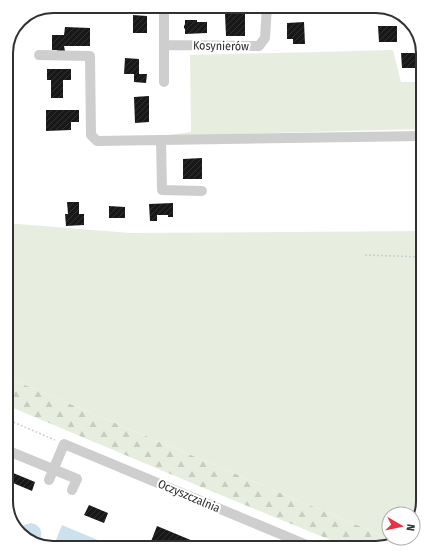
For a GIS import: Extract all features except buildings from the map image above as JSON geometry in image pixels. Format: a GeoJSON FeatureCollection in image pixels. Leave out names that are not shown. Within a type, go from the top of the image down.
{"type":"FeatureCollection","features":[{"type":"Feature","properties":{"kind":"street"},"geometry":{"type":"LineString","coordinates":[[164,13],[164,82]]}},
{"type":"Feature","properties":{"kind":"street","name":"Kosynierów"},"geometry":{"type":"LineString","coordinates":[[164,45],[258,46],[265,38],[266,13]]}},
{"type":"Feature","properties":{"kind":"street"},"geometry":{"type":"LineString","coordinates":[[39,55],[90,56],[91,135],[97,141],[416,136]]}},
{"type":"Feature","properties":{"kind":"street"},"geometry":{"type":"LineString","coordinates":[[161,140],[157,191],[202,191]]}},
{"type":"Feature","properties":{"kind":"street"},"geometry":{"type":"LineString","coordinates":[[49,480],[64,444]]}},
{"type":"Feature","properties":{"kind":"street","name":"Oczyszczalnia"},"geometry":{"type":"LineString","coordinates":[[64,444],[289,541]]}},
{"type":"Feature","properties":{"kind":"street"},"geometry":{"type":"LineString","coordinates":[[13,453],[77,479],[72,490]]}},
{"type":"Feature","properties":{"kind":"path"},"geometry":{"type":"LineString","coordinates":[[365,255],[416,257]]}},
{"type":"Feature","properties":{"kind":"path"},"geometry":{"type":"LineString","coordinates":[[13,422],[64,444]]}},
{"type":"Feature","properties":{"kind":"green space"},"geometry":{"type":"Polygon","coordinates":[[[393,50],[401,82],[416,82],[416,129],[163,136],[191,132],[190,55],[393,50]]]}},
{"type":"Feature","properties":{"kind":"green space"},"geometry":{"type":"Polygon","coordinates":[[[13,224],[130,233],[416,231],[416,506],[381,506],[381,535],[13,380],[13,224]]]}},
{"type":"Feature","properties":{"kind":"green space"},"geometry":{"type":"Polygon","coordinates":[[[13,380],[381,535],[381,541],[333,541],[13,408],[13,380]]]}},
{"type":"Feature","properties":{"kind":"water"},"geometry":{"type":"Polygon","coordinates":[[[31,523],[39,527],[41,530],[40,539],[29,533],[23,527],[24,525],[31,523]]]}},
{"type":"Feature","properties":{"kind":"water"},"geometry":{"type":"Polygon","coordinates":[[[62,525],[100,541],[55,541],[62,525]]]}}]}
